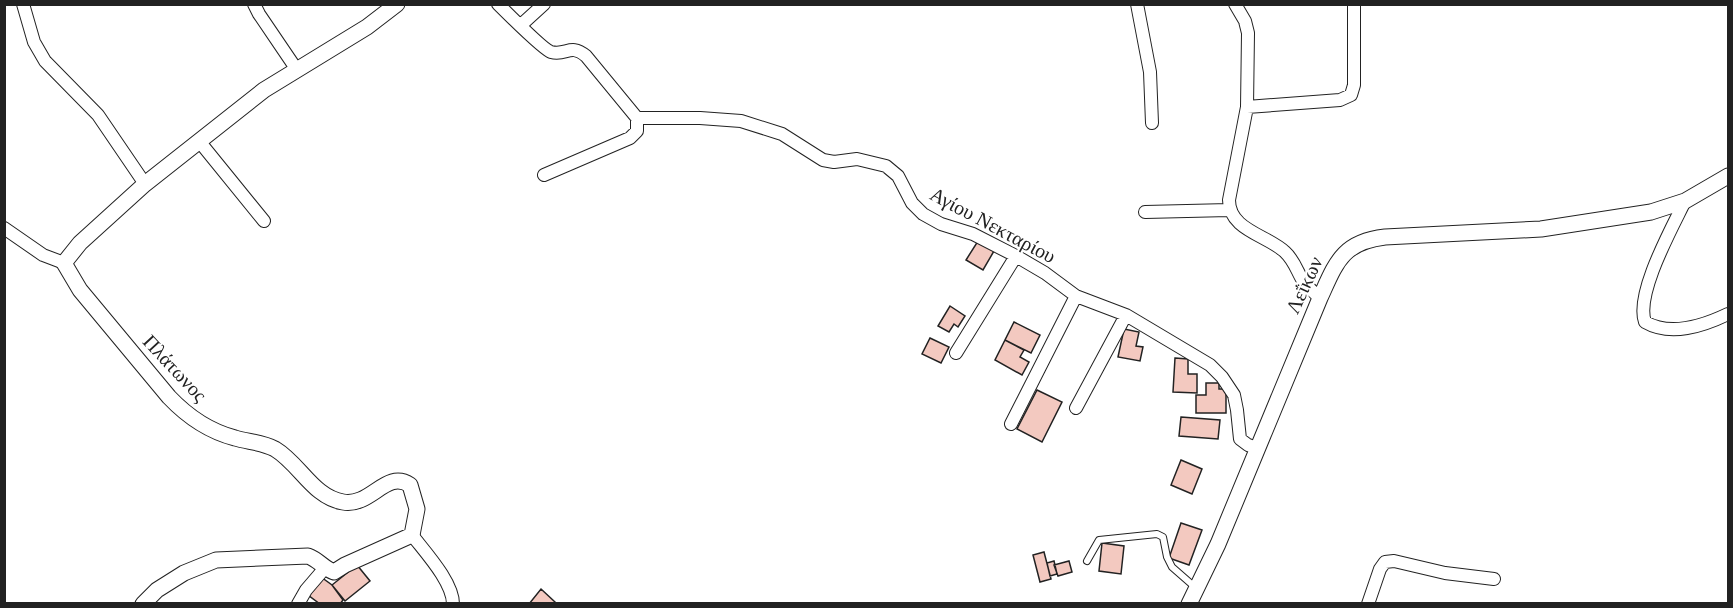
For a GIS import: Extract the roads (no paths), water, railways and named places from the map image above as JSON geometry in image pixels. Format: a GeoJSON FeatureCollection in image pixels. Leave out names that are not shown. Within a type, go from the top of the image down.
{"type":"FeatureCollection","features":[{"type":"Feature","properties":{"kind":"street"},"geometry":{"type":"LineString","coordinates":[[23,4],[34,42],[45,61],[98,115],[145,184]]}},
{"type":"Feature","properties":{"kind":"street"},"geometry":{"type":"LineString","coordinates":[[254,4],[297,70]]}},
{"type":"Feature","properties":{"kind":"street"},"geometry":{"type":"LineString","coordinates":[[4,228],[43,255],[64,263],[80,243],[145,184],[264,90],[367,27],[397,4]]}},
{"type":"Feature","properties":{"kind":"street"},"geometry":{"type":"LineString","coordinates":[[498,4],[543,48],[551,52],[579,50],[637,118],[636,131],[630,138],[544,175]]}},
{"type":"Feature","properties":{"kind":"street"},"geometry":{"type":"LineString","coordinates":[[521,25],[544,4]]}},
{"type":"Feature","properties":{"kind":"street"},"geometry":{"type":"LineString","coordinates":[[1137,4],[1149,72],[1152,123]]}},
{"type":"Feature","properties":{"kind":"street"},"geometry":{"type":"LineString","coordinates":[[1236,4],[1245,21],[1248,33],[1247,107],[1229,210],[1239,223],[1284,251],[1293,261],[1305,284],[1320,298]]}},
{"type":"Feature","properties":{"kind":"street"},"geometry":{"type":"LineString","coordinates":[[1247,107],[1340,100],[1351,95],[1354,85],[1354,4]]}},
{"type":"Feature","properties":{"kind":"street","name":"Αγίου Νεκταρίου"},"geometry":{"type":"LineString","coordinates":[[637,118],[700,118],[741,122],[782,134],[823,160],[834,162],[857,159],[886,166],[898,176],[912,203],[923,214],[941,224],[973,234],[1016,256],[1045,273],[1076,296],[1125,315],[1216,371],[1234,395],[1240,438],[1248,445],[1257,448]]}},
{"type":"Feature","properties":{"kind":"street"},"geometry":{"type":"LineString","coordinates":[[199,141],[264,220]]}},
{"type":"Feature","properties":{"kind":"street","name":"Λεΐκων"},"geometry":{"type":"LineString","coordinates":[[1190,603],[1218,544],[1320,298],[1344,253],[1357,243],[1369,239],[1552,228],[1652,212],[1685,201],[1728,176]]}},
{"type":"Feature","properties":{"kind":"street"},"geometry":{"type":"LineString","coordinates":[[1685,201],[1648,285],[1642,315],[1645,322],[1655,327],[1672,330],[1697,326],[1728,314]]}},
{"type":"Feature","properties":{"kind":"street"},"geometry":{"type":"LineString","coordinates":[[1145,212],[1229,210]]}},
{"type":"Feature","properties":{"kind":"street"},"geometry":{"type":"LineString","coordinates":[[956,352],[1016,256]]}},
{"type":"Feature","properties":{"kind":"street","name":"Πλάτωνος"},"geometry":{"type":"LineString","coordinates":[[64,263],[80,290],[168,398],[183,411],[216,433],[258,442],[275,449],[319,491],[333,500],[348,503],[362,500],[393,481],[403,481],[410,485],[417,509],[412,535]]}},
{"type":"Feature","properties":{"kind":"street"},"geometry":{"type":"LineString","coordinates":[[1011,424],[1076,296]]}},
{"type":"Feature","properties":{"kind":"street"},"geometry":{"type":"LineString","coordinates":[[1076,408],[1125,315]]}},
{"type":"Feature","properties":{"kind":"street"},"geometry":{"type":"LineString","coordinates":[[143,603],[157,590],[184,573],[216,560],[308,556],[316,559],[324,568],[334,572],[412,535],[448,585],[453,603]]}},
{"type":"Feature","properties":{"kind":"street"},"geometry":{"type":"LineString","coordinates":[[1368,603],[1380,569],[1385,562],[1394,561],[1430,571],[1494,579]]}},
{"type":"Feature","properties":{"kind":"street"},"geometry":{"type":"LineString","coordinates":[[298,603],[324,568]]}},
{"type":"Feature","properties":{"kind":"lane"},"geometry":{"type":"LineString","coordinates":[[1087,561],[1099,540],[1157,534],[1163,537],[1167,557],[1172,567],[1197,588]]}}]}
